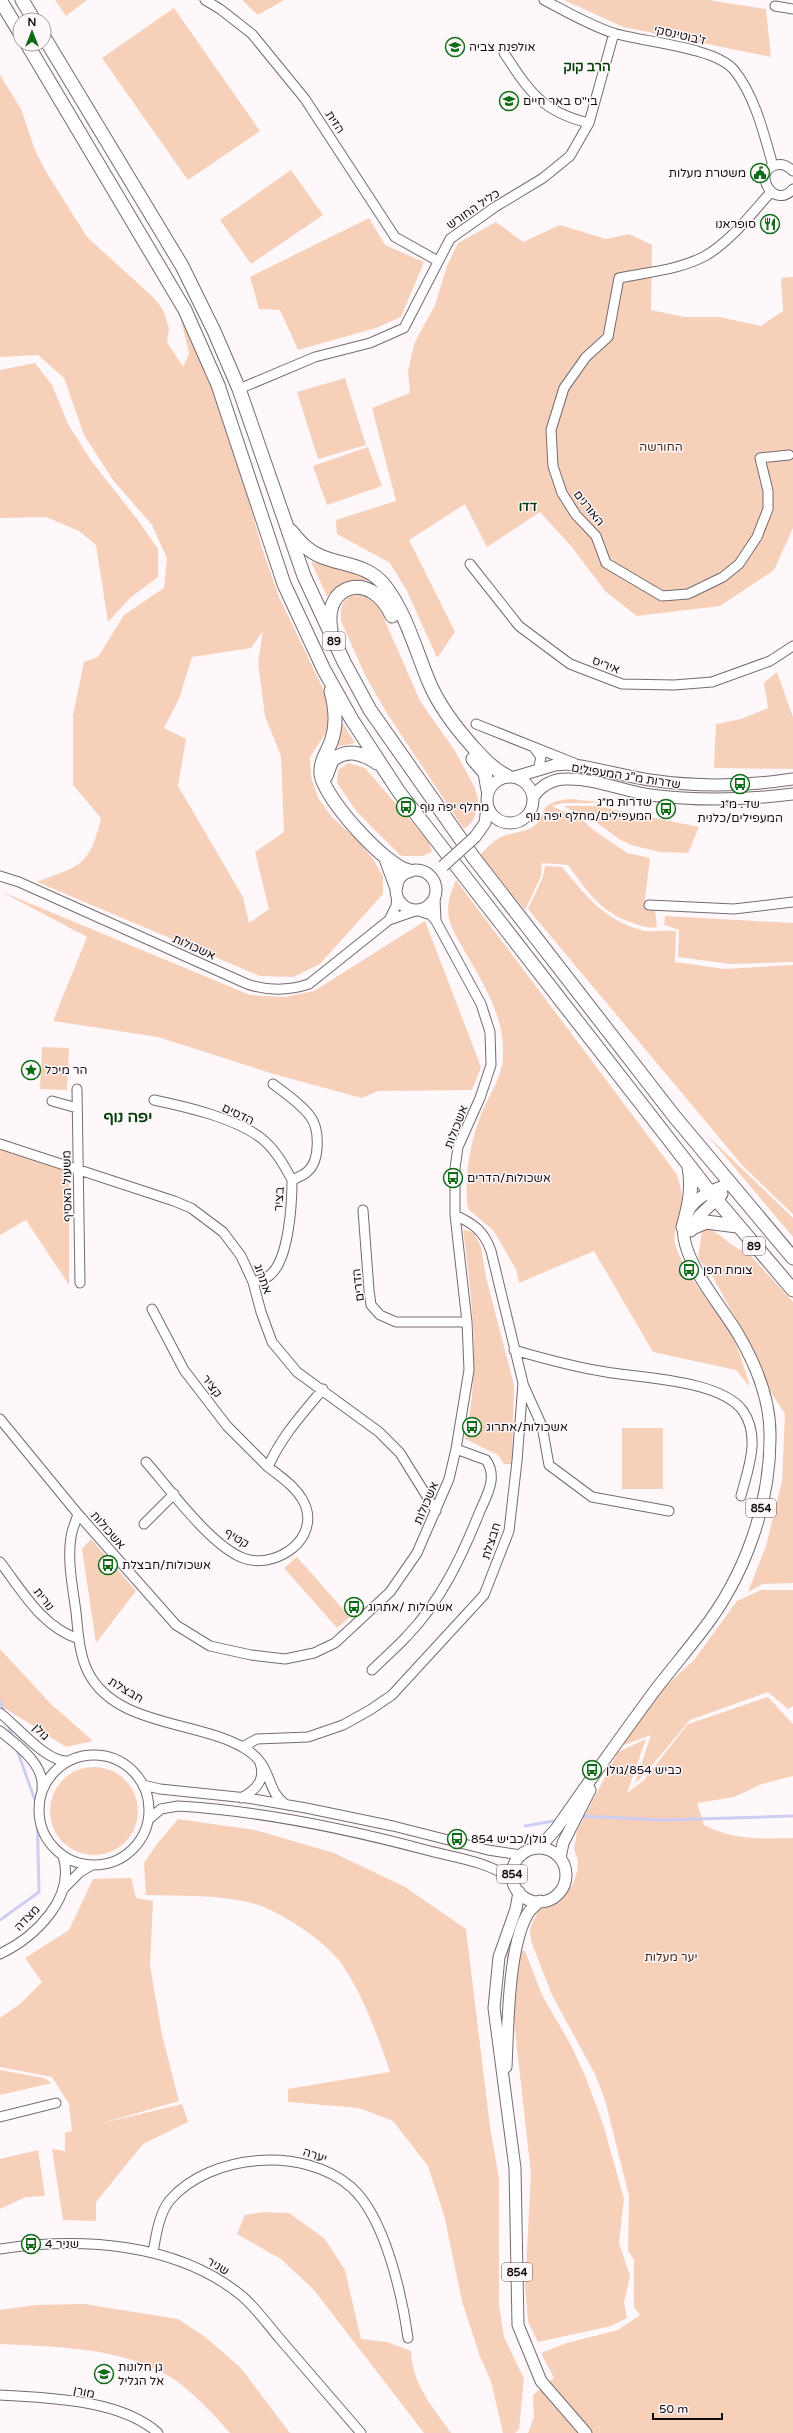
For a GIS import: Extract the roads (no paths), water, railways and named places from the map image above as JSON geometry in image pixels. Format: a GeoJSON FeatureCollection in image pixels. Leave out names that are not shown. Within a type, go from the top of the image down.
{"type":"FeatureCollection","features":[{"type":"Feature","properties":{"kind":"highway"},"geometry":{"type":"LineString","coordinates":[[0,0],[12,20]]}},
{"type":"Feature","properties":{"kind":"highway"},"geometry":{"type":"LineString","coordinates":[[22,0],[29,12]]}},
{"type":"Feature","properties":{"kind":"highway","name":"89"},"geometry":{"type":"LineString","coordinates":[[52,49],[182,266],[239,390],[284,523],[304,576],[333,640],[370,710],[474,858],[730,1184],[793,1258]]}},
{"type":"Feature","properties":{"kind":"highway","name":"89"},"geometry":{"type":"LineString","coordinates":[[32,52],[185,310],[218,385],[284,584],[337,696],[399,792],[737,1226],[793,1290]]}},
{"type":"Feature","properties":{"kind":"highway"},"geometry":{"type":"LineString","coordinates":[[284,523],[304,546],[312,552],[329,559],[362,568],[379,579],[393,598],[430,683],[443,708],[489,764],[511,777]]}},
{"type":"Feature","properties":{"kind":"highway"},"geometry":{"type":"LineString","coordinates":[[333,640],[330,625],[331,614],[334,603],[340,594],[353,587],[363,588],[379,595],[390,612],[427,698],[444,725],[485,773],[488,790]]}},
{"type":"Feature","properties":{"kind":"highway"},"geometry":{"type":"LineString","coordinates":[[324,670],[334,701],[334,723],[331,741],[322,761],[321,775],[323,783],[332,798],[383,854],[400,868],[409,871]]}},
{"type":"Feature","properties":{"kind":"highway"},"geometry":{"type":"LineString","coordinates":[[332,798],[327,786],[327,771],[332,760],[337,756],[357,753],[381,766]]}},
{"type":"Feature","properties":{"kind":"highway"},"geometry":{"type":"LineString","coordinates":[[383,854],[390,867],[397,892]]}},
{"type":"Feature","properties":{"kind":"highway"},"geometry":{"type":"LineString","coordinates":[[689,1165],[692,1183],[687,1227],[706,1222],[737,1226]]}},
{"type":"Feature","properties":{"kind":"main road","name":"שדרות מ\"ג המעפילים"},"geometry":{"type":"LineString","coordinates":[[511,777],[555,765],[581,766],[625,776],[679,783],[750,783],[793,779]]}},
{"type":"Feature","properties":{"kind":"main road"},"geometry":{"type":"LineString","coordinates":[[441,867],[423,871],[409,871],[403,875],[397,892],[404,907],[417,911],[428,907],[435,899],[437,887],[436,878],[441,867],[478,833],[494,825],[513,823],[526,817],[533,804],[533,797],[527,784],[511,777],[499,779],[488,790],[487,818],[478,833]]}},
{"type":"Feature","properties":{"kind":"main road","name":"שדרות מ\"ג המעפילים"},"geometry":{"type":"LineString","coordinates":[[533,797],[539,789],[550,782],[567,779],[622,790],[678,797],[751,798],[793,794]]}},
{"type":"Feature","properties":{"kind":"main road"},"geometry":{"type":"LineString","coordinates":[[487,807],[494,818],[506,823]]}},
{"type":"Feature","properties":{"kind":"main road"},"geometry":{"type":"LineString","coordinates":[[423,871],[430,875],[437,887]]}},
{"type":"Feature","properties":{"kind":"main road"},"geometry":{"type":"LineString","coordinates":[[687,1227],[699,1216],[713,1195],[730,1184]]}},
{"type":"Feature","properties":{"kind":"main road","name":"854"},"geometry":{"type":"LineString","coordinates":[[629,1724],[569,1830],[560,1858],[566,1876],[564,1885],[552,1898],[540,1901],[525,1898],[519,1892],[513,1880],[513,1869],[521,1855],[528,1850],[539,1848],[556,1829],[629,1724],[679,1657],[703,1630],[726,1594],[751,1540],[760,1513],[770,1461],[771,1431],[767,1404],[759,1379],[738,1334],[695,1272],[687,1227]]}},
{"type":"Feature","properties":{"kind":"main road"},"geometry":{"type":"LineString","coordinates":[[539,1848],[553,1852],[560,1858]]}},
{"type":"Feature","properties":{"kind":"main road","name":"854"},"geometry":{"type":"LineString","coordinates":[[519,1892],[516,1909],[499,1957],[495,1980],[496,2036],[515,2168],[518,2325],[541,2381],[586,2433]]}},
{"type":"Feature","properties":{"kind":"main road","name":"854"},"geometry":{"type":"LineString","coordinates":[[504,2090],[509,2005],[516,1955],[521,1929],[528,1914],[540,1901]]}},
{"type":"Feature","properties":{"kind":"street","name":"הזית"},"geometry":{"type":"LineString","coordinates":[[205,0],[220,9],[252,34],[305,99],[395,238],[438,261]]}},
{"type":"Feature","properties":{"kind":"street","name":"ז'בוטינסקי"},"geometry":{"type":"LineString","coordinates":[[544,0],[596,27],[614,33],[707,53],[734,69],[748,94],[773,166]]}},
{"type":"Feature","properties":{"kind":"street"},"geometry":{"type":"LineString","coordinates":[[775,6],[793,9]]}},
{"type":"Feature","properties":{"kind":"street","name":"כליל החורש"},"geometry":{"type":"LineString","coordinates":[[239,390],[315,357],[370,343],[404,328],[450,239],[559,166],[570,156],[589,123],[614,33]]}},
{"type":"Feature","properties":{"kind":"street"},"geometry":{"type":"LineString","coordinates":[[504,53],[530,93],[552,110],[589,123]]}},
{"type":"Feature","properties":{"kind":"street"},"geometry":{"type":"LineString","coordinates":[[791,194],[779,195],[771,192],[765,178],[766,173],[773,166],[784,164],[793,171]]}},
{"type":"Feature","properties":{"kind":"street","name":"האורנים"},"geometry":{"type":"LineString","coordinates":[[771,192],[730,236],[705,256],[678,266],[619,278],[608,337],[586,357],[564,388],[551,430],[553,466],[562,493],[576,515],[596,536],[606,563],[662,596],[688,594],[722,577],[739,564],[757,537],[768,508],[768,491],[760,458],[789,455]]}},
{"type":"Feature","properties":{"kind":"street","name":"איריס"},"geometry":{"type":"LineString","coordinates":[[470,564],[519,626],[570,664],[622,684],[674,685],[712,682],[770,661],[793,646]]}},
{"type":"Feature","properties":{"kind":"street"},"geometry":{"type":"LineString","coordinates":[[476,724],[535,749],[581,766]]}},
{"type":"Feature","properties":{"kind":"street"},"geometry":{"type":"LineString","coordinates":[[535,749],[541,757],[538,770]]}},
{"type":"Feature","properties":{"kind":"street","name":"אשכולות"},"geometry":{"type":"LineString","coordinates":[[0,876],[19,882],[247,984],[269,989],[293,989],[309,984],[389,920],[417,911]]}},
{"type":"Feature","properties":{"kind":"street","name":"אשכולות"},"geometry":{"type":"LineString","coordinates":[[389,920],[396,906],[397,892]]}},
{"type":"Feature","properties":{"kind":"street","name":"אשכולות"},"geometry":{"type":"LineString","coordinates":[[0,1419],[78,1514],[176,1625],[210,1646],[251,1655],[285,1659],[314,1653],[334,1643],[390,1592],[417,1553],[449,1479],[456,1449],[468,1370],[467,1322],[455,1215],[455,1168],[458,1148],[480,1098],[491,1065],[490,1032],[481,1004],[436,921],[435,899]]}},
{"type":"Feature","properties":{"kind":"street"},"geometry":{"type":"LineString","coordinates":[[649,905],[734,908],[793,902]]}},
{"type":"Feature","properties":{"kind":"street"},"geometry":{"type":"LineString","coordinates":[[417,911],[431,915],[436,921]]}},
{"type":"Feature","properties":{"kind":"street","name":"בציר"},"geometry":{"type":"LineString","coordinates":[[253,1282],[270,1276],[276,1269],[281,1258],[289,1221],[292,1180],[308,1172],[314,1163],[316,1132],[307,1113],[291,1097],[273,1084]]}},
{"type":"Feature","properties":{"kind":"street","name":"משעול האסיף"},"geometry":{"type":"LineString","coordinates":[[77,1089],[80,1282]]}},
{"type":"Feature","properties":{"kind":"street","name":"הדסים"},"geometry":{"type":"LineString","coordinates":[[154,1100],[211,1115],[261,1138],[281,1159],[292,1180]]}},
{"type":"Feature","properties":{"kind":"street"},"geometry":{"type":"LineString","coordinates":[[52,1101],[77,1108]]}},
{"type":"Feature","properties":{"kind":"street","name":"אתרוג"},"geometry":{"type":"LineString","coordinates":[[0,1144],[191,1208],[222,1232],[241,1256],[253,1282],[260,1312],[272,1342],[297,1372],[379,1432],[400,1453],[436,1511]]}},
{"type":"Feature","properties":{"kind":"street","name":"הדרים"},"geometry":{"type":"LineString","coordinates":[[364,1210],[369,1290],[372,1304],[380,1315],[396,1322],[467,1322]]}},
{"type":"Feature","properties":{"kind":"street","name":"חבצלת"},"geometry":{"type":"LineString","coordinates":[[242,1747],[257,1739],[308,1737],[343,1724],[370,1710],[392,1695],[484,1595],[509,1531],[517,1461],[523,1383],[491,1251],[486,1237],[475,1224],[455,1215]]}},
{"type":"Feature","properties":{"kind":"street","name":"קציר"},"geometry":{"type":"LineString","coordinates":[[152,1309],[184,1370],[226,1426],[268,1467]]}},
{"type":"Feature","properties":{"kind":"street"},"geometry":{"type":"LineString","coordinates":[[514,1350],[557,1363],[667,1380],[700,1387],[726,1396],[743,1411],[751,1430],[753,1444],[751,1459],[741,1496]]}},
{"type":"Feature","properties":{"kind":"street"},"geometry":{"type":"LineString","coordinates":[[523,1383],[542,1426],[549,1465],[592,1497],[669,1511]]}},
{"type":"Feature","properties":{"kind":"street"},"geometry":{"type":"LineString","coordinates":[[268,1467],[276,1448],[292,1425],[323,1390]]}},
{"type":"Feature","properties":{"kind":"street"},"geometry":{"type":"LineString","coordinates":[[372,1670],[408,1636],[439,1595],[464,1553],[490,1489],[492,1472],[486,1460],[456,1449]]}},
{"type":"Feature","properties":{"kind":"street","name":"קטיף"},"geometry":{"type":"LineString","coordinates":[[146,1462],[219,1544],[243,1558],[259,1561],[272,1560],[284,1555],[299,1541],[307,1526],[307,1512],[301,1496],[268,1467]]}},
{"type":"Feature","properties":{"kind":"street"},"geometry":{"type":"LineString","coordinates":[[144,1524],[174,1494]]}},
{"type":"Feature","properties":{"kind":"street","name":"חבצלת"},"geometry":{"type":"LineString","coordinates":[[78,1514],[71,1538],[71,1559],[79,1639],[87,1671],[101,1692],[142,1714],[217,1737],[242,1747],[259,1760],[265,1768],[277,1797],[286,1804]]}},
{"type":"Feature","properties":{"kind":"street","name":"נורית"},"geometry":{"type":"LineString","coordinates":[[0,1562],[46,1622],[65,1635],[79,1639]]}},
{"type":"Feature","properties":{"kind":"street","name":"גולן"},"geometry":{"type":"LineString","coordinates":[[0,1713],[47,1755],[68,1761]]}},
{"type":"Feature","properties":{"kind":"street"},"geometry":{"type":"LineString","coordinates":[[0,1731],[34,1763],[41,1779],[41,1792],[38,1810],[41,1827],[49,1842],[63,1856],[76,1862],[92,1865],[111,1862],[127,1854],[143,1835],[149,1819],[149,1801],[143,1785],[133,1771],[111,1758],[94,1755],[68,1761],[49,1777],[41,1792]]}},
{"type":"Feature","properties":{"kind":"street"},"geometry":{"type":"LineString","coordinates":[[241,1798],[250,1793],[260,1783],[262,1770],[259,1760]]}},
{"type":"Feature","properties":{"kind":"street"},"geometry":{"type":"LineString","coordinates":[[143,1785],[165,1790],[286,1804],[364,1819],[488,1850],[521,1855]]}},
{"type":"Feature","properties":{"kind":"street"},"geometry":{"type":"LineString","coordinates":[[149,1819],[161,1809],[178,1806],[297,1821],[362,1834],[480,1864],[504,1873],[513,1880]]}},
{"type":"Feature","properties":{"kind":"street","name":"מצדה"},"geometry":{"type":"LineString","coordinates":[[0,1954],[21,1942],[38,1927],[53,1909],[62,1890],[66,1871],[63,1856]]}},
{"type":"Feature","properties":{"kind":"street","name":"מצדה"},"geometry":{"type":"LineString","coordinates":[[62,1890],[80,1872],[92,1865]]}},
{"type":"Feature","properties":{"kind":"street"},"geometry":{"type":"LineString","coordinates":[[0,2117],[56,2103]]}},
{"type":"Feature","properties":{"kind":"street","name":"יערה"},"geometry":{"type":"LineString","coordinates":[[153,2252],[157,2230],[168,2202],[186,2184],[209,2172],[240,2163],[273,2159],[297,2161],[326,2170],[352,2188],[383,2235],[404,2312],[408,2338]]}},
{"type":"Feature","properties":{"kind":"street","name":"שניר"},"geometry":{"type":"LineString","coordinates":[[0,2250],[18,2247],[103,2245],[153,2252],[214,2275],[243,2297],[361,2433]]}},
{"type":"Feature","properties":{"kind":"street","name":"מורן"},"geometry":{"type":"LineString","coordinates":[[0,2395],[58,2399],[94,2405],[128,2416],[158,2433]]}},
{"type":"Feature","properties":{"kind":"waterway"},"geometry":{"type":"LineString","coordinates":[[0,1701],[4,1712]]}},
{"type":"Feature","properties":{"kind":"waterway"},"geometry":{"type":"LineString","coordinates":[[8,1725],[13,1738]]}},
{"type":"Feature","properties":{"kind":"waterway"},"geometry":{"type":"LineString","coordinates":[[0,1920],[39,1892],[37,1806],[16,1747]]}},
{"type":"Feature","properties":{"kind":"waterway"},"geometry":{"type":"LineString","coordinates":[[580,1816],[664,1820],[793,1816]]}},
{"type":"Feature","properties":{"kind":"waterway"},"geometry":{"type":"LineString","coordinates":[[525,1826],[559,1820]]}},
{"type":"Feature","properties":{"kind":"place","name":"אולפנת צביה"},"geometry":{"type":"Point","coordinates":[455,47]}},
{"type":"Feature","properties":{"kind":"place","name":"בי\"ס באר חיים"},"geometry":{"type":"Point","coordinates":[509,101]}},
{"type":"Feature","properties":{"kind":"place","name":"משטרת מעלות"},"geometry":{"type":"Point","coordinates":[760,173]}},
{"type":"Feature","properties":{"kind":"place","name":"סופראנו"},"geometry":{"type":"Point","coordinates":[770,224]}},
{"type":"Feature","properties":{"kind":"place","name":"שד. מ״ג המעפילים/כלנית"},"geometry":{"type":"Point","coordinates":[740,784]}},
{"type":"Feature","properties":{"kind":"place","name":"מחלף יפה נוף"},"geometry":{"type":"Point","coordinates":[406,807]}},
{"type":"Feature","properties":{"kind":"place","name":"שדרות מ״ג המעפילים/מחלף יפה נוף"},"geometry":{"type":"Point","coordinates":[666,809]}},
{"type":"Feature","properties":{"kind":"place","name":"הר מיכל"},"geometry":{"type":"Point","coordinates":[31,1070]}},
{"type":"Feature","properties":{"kind":"place","name":"אשכולות/הדרים"},"geometry":{"type":"Point","coordinates":[453,1178]}},
{"type":"Feature","properties":{"kind":"place","name":"צומת תפן"},"geometry":{"type":"Point","coordinates":[689,1270]}},
{"type":"Feature","properties":{"kind":"place","name":"אשכולות/אתרוג"},"geometry":{"type":"Point","coordinates":[472,1427]}},
{"type":"Feature","properties":{"kind":"place","name":"אשכולות/חבצלת"},"geometry":{"type":"Point","coordinates":[108,1565]}},
{"type":"Feature","properties":{"kind":"place","name":"אשכולות /אתרוג"},"geometry":{"type":"Point","coordinates":[354,1607]}},
{"type":"Feature","properties":{"kind":"place","name":"כביש 854/גולן"},"geometry":{"type":"Point","coordinates":[592,1770]}},
{"type":"Feature","properties":{"kind":"place","name":"גולן/כביש 854"},"geometry":{"type":"Point","coordinates":[457,1839]}},
{"type":"Feature","properties":{"kind":"place","name":"שניר 4"},"geometry":{"type":"Point","coordinates":[31,2244]}},
{"type":"Feature","properties":{"kind":"place","name":"גן חלונות אל הגליל"},"geometry":{"type":"Point","coordinates":[104,2374]}},
{"type":"Feature","properties":{"kind":"district","name":"הרב קוק"},"geometry":{"type":"Point","coordinates":[587,67]}},
{"type":"Feature","properties":{"kind":"district","name":"דדו"},"geometry":{"type":"Point","coordinates":[528,507]}},
{"type":"Feature","properties":{"kind":"district","name":"יפה נוף"},"geometry":{"type":"Point","coordinates":[128,1117]}},
{"type":"Feature","properties":{"kind":"park label","name":"החורשה"},"geometry":{"type":"Point","coordinates":[661,447]}},
{"type":"Feature","properties":{"kind":"park label","name":"יער מעלות"},"geometry":{"type":"Point","coordinates":[671,1957]}}]}
